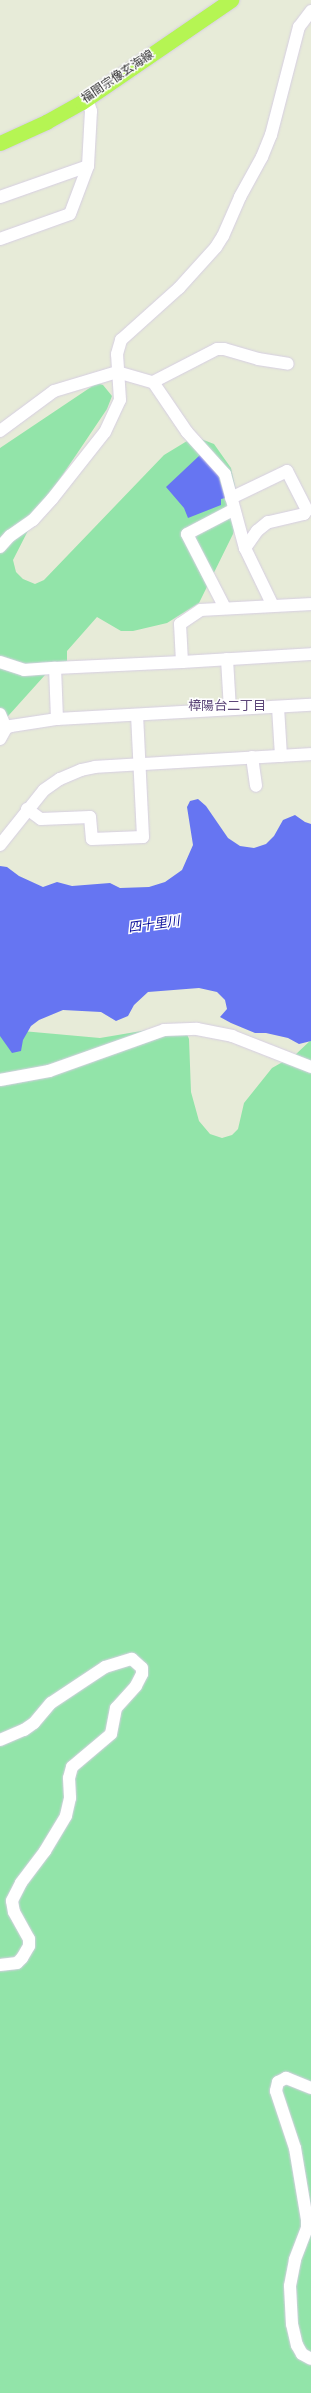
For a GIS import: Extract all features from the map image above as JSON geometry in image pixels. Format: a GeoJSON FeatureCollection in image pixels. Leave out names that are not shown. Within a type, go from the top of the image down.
{"type":"FeatureCollection","features":[{"type":"Feature","properties":{"kind":"main road","name":"福間宗像玄海線"},"geometry":{"type":"LineString","coordinates":[[0,143],[46,122],[87,99],[231,0]]}},
{"type":"Feature","properties":{"kind":"street"},"geometry":{"type":"LineString","coordinates":[[0,547],[10,536],[33,520],[52,499],[105,432],[120,400],[117,372],[118,347],[126,334],[179,288],[224,236],[234,209],[265,149],[299,27],[311,11]]}},
{"type":"Feature","properties":{"kind":"street"},"geometry":{"type":"LineString","coordinates":[[0,239],[70,214],[88,166],[91,111],[87,99]]}},
{"type":"Feature","properties":{"kind":"street"},"geometry":{"type":"LineString","coordinates":[[0,197],[88,166]]}},
{"type":"Feature","properties":{"kind":"street"},"geometry":{"type":"LineString","coordinates":[[153,382],[217,349],[288,364]]}},
{"type":"Feature","properties":{"kind":"street"},"geometry":{"type":"LineString","coordinates":[[0,432],[54,391],[117,372],[153,382],[187,432],[220,466],[225,474],[245,548],[273,606]]}},
{"type":"Feature","properties":{"kind":"street"},"geometry":{"type":"LineString","coordinates":[[224,608],[187,534],[232,504],[287,471],[309,512],[268,522],[257,531],[245,548]]}},
{"type":"Feature","properties":{"kind":"street"},"geometry":{"type":"LineString","coordinates":[[182,662],[180,624],[201,610],[311,604]]}},
{"type":"Feature","properties":{"kind":"street"},"geometry":{"type":"LineString","coordinates":[[0,662],[24,670],[311,654]]}},
{"type":"Feature","properties":{"kind":"street"},"geometry":{"type":"LineString","coordinates":[[227,659],[230,709]]}},
{"type":"Feature","properties":{"kind":"street"},"geometry":{"type":"LineString","coordinates":[[55,668],[57,719]]}},
{"type":"Feature","properties":{"kind":"street"},"geometry":{"type":"LineString","coordinates":[[6,728],[57,719],[311,705]]}},
{"type":"Feature","properties":{"kind":"street"},"geometry":{"type":"LineString","coordinates":[[278,707],[281,756]]}},
{"type":"Feature","properties":{"kind":"street"},"geometry":{"type":"LineString","coordinates":[[0,714],[6,728]]}},
{"type":"Feature","properties":{"kind":"street"},"geometry":{"type":"LineString","coordinates":[[27,809],[41,819],[90,817],[92,839],[143,837],[137,715]]}},
{"type":"Feature","properties":{"kind":"street"},"geometry":{"type":"LineString","coordinates":[[0,739],[6,728]]}},
{"type":"Feature","properties":{"kind":"street"},"geometry":{"type":"LineString","coordinates":[[0,845],[27,809],[44,790],[70,774],[95,767],[311,754]]}},
{"type":"Feature","properties":{"kind":"street"},"geometry":{"type":"LineString","coordinates":[[252,757],[256,786]]}},
{"type":"Feature","properties":{"kind":"street"},"geometry":{"type":"LineString","coordinates":[[0,1080],[49,1071],[164,1030],[197,1029],[232,1036],[311,1067]]}},
{"type":"Feature","properties":{"kind":"street"},"geometry":{"type":"LineString","coordinates":[[0,1740],[34,1723],[51,1703],[105,1667],[132,1659],[142,1668],[142,1674],[136,1686],[116,1708],[111,1734],[72,1767],[66,1816],[45,1851],[21,1883],[12,1901],[14,1912],[29,1939],[29,1946],[22,1958],[16,1963],[0,1965]]}},
{"type":"Feature","properties":{"kind":"street"},"geometry":{"type":"LineString","coordinates":[[311,2088],[286,2078],[278,2082],[276,2091],[295,2148],[307,2220],[307,2228],[295,2260],[290,2286],[292,2324],[297,2345],[302,2354],[311,2360]]}},
{"type":"Feature","properties":{"kind":"green space"},"geometry":{"type":"Polygon","coordinates":[[[97,383],[103,385],[112,396],[107,409],[37,513],[13,560],[16,572],[23,579],[35,584],[44,580],[164,455],[192,438],[201,439],[214,444],[231,468],[240,508],[233,534],[199,603],[167,623],[133,631],[121,631],[97,617],[67,651],[67,661],[54,665],[0,725],[0,448],[97,383]]]}},
{"type":"Feature","properties":{"kind":"green space"},"geometry":{"type":"Polygon","coordinates":[[[177,1025],[186,1032],[189,1039],[191,1092],[199,1121],[210,1134],[222,1138],[232,1135],[238,1129],[244,1103],[272,1068],[295,1055],[311,1040],[311,2393],[0,2393],[0,1029],[100,1038],[177,1025]]]}},
{"type":"Feature","properties":{"kind":"water"},"geometry":{"type":"Polygon","coordinates":[[[200,455],[217,471],[225,498],[221,499],[221,505],[188,518],[184,508],[166,487],[200,455]]]}},
{"type":"Feature","properties":{"kind":"water","name":"四十里川"},"geometry":{"type":"Polygon","coordinates":[[[198,799],[206,806],[228,838],[240,846],[254,848],[266,844],[274,836],[283,820],[295,815],[311,824],[311,1041],[299,1044],[288,1038],[266,1033],[255,1033],[231,1023],[220,1017],[227,1009],[225,1000],[217,992],[199,988],[148,992],[134,1005],[128,1016],[116,1021],[101,1012],[63,1010],[39,1020],[31,1026],[23,1040],[21,1051],[12,1053],[0,1036],[0,866],[7,867],[19,876],[43,887],[57,882],[72,886],[110,883],[120,888],[149,887],[165,882],[182,870],[193,845],[187,807],[190,801],[198,799]]]}},
{"type":"Feature","properties":{"kind":"district","name":"樟陽台二丁目"},"geometry":{"type":"Point","coordinates":[227,706]}}]}
